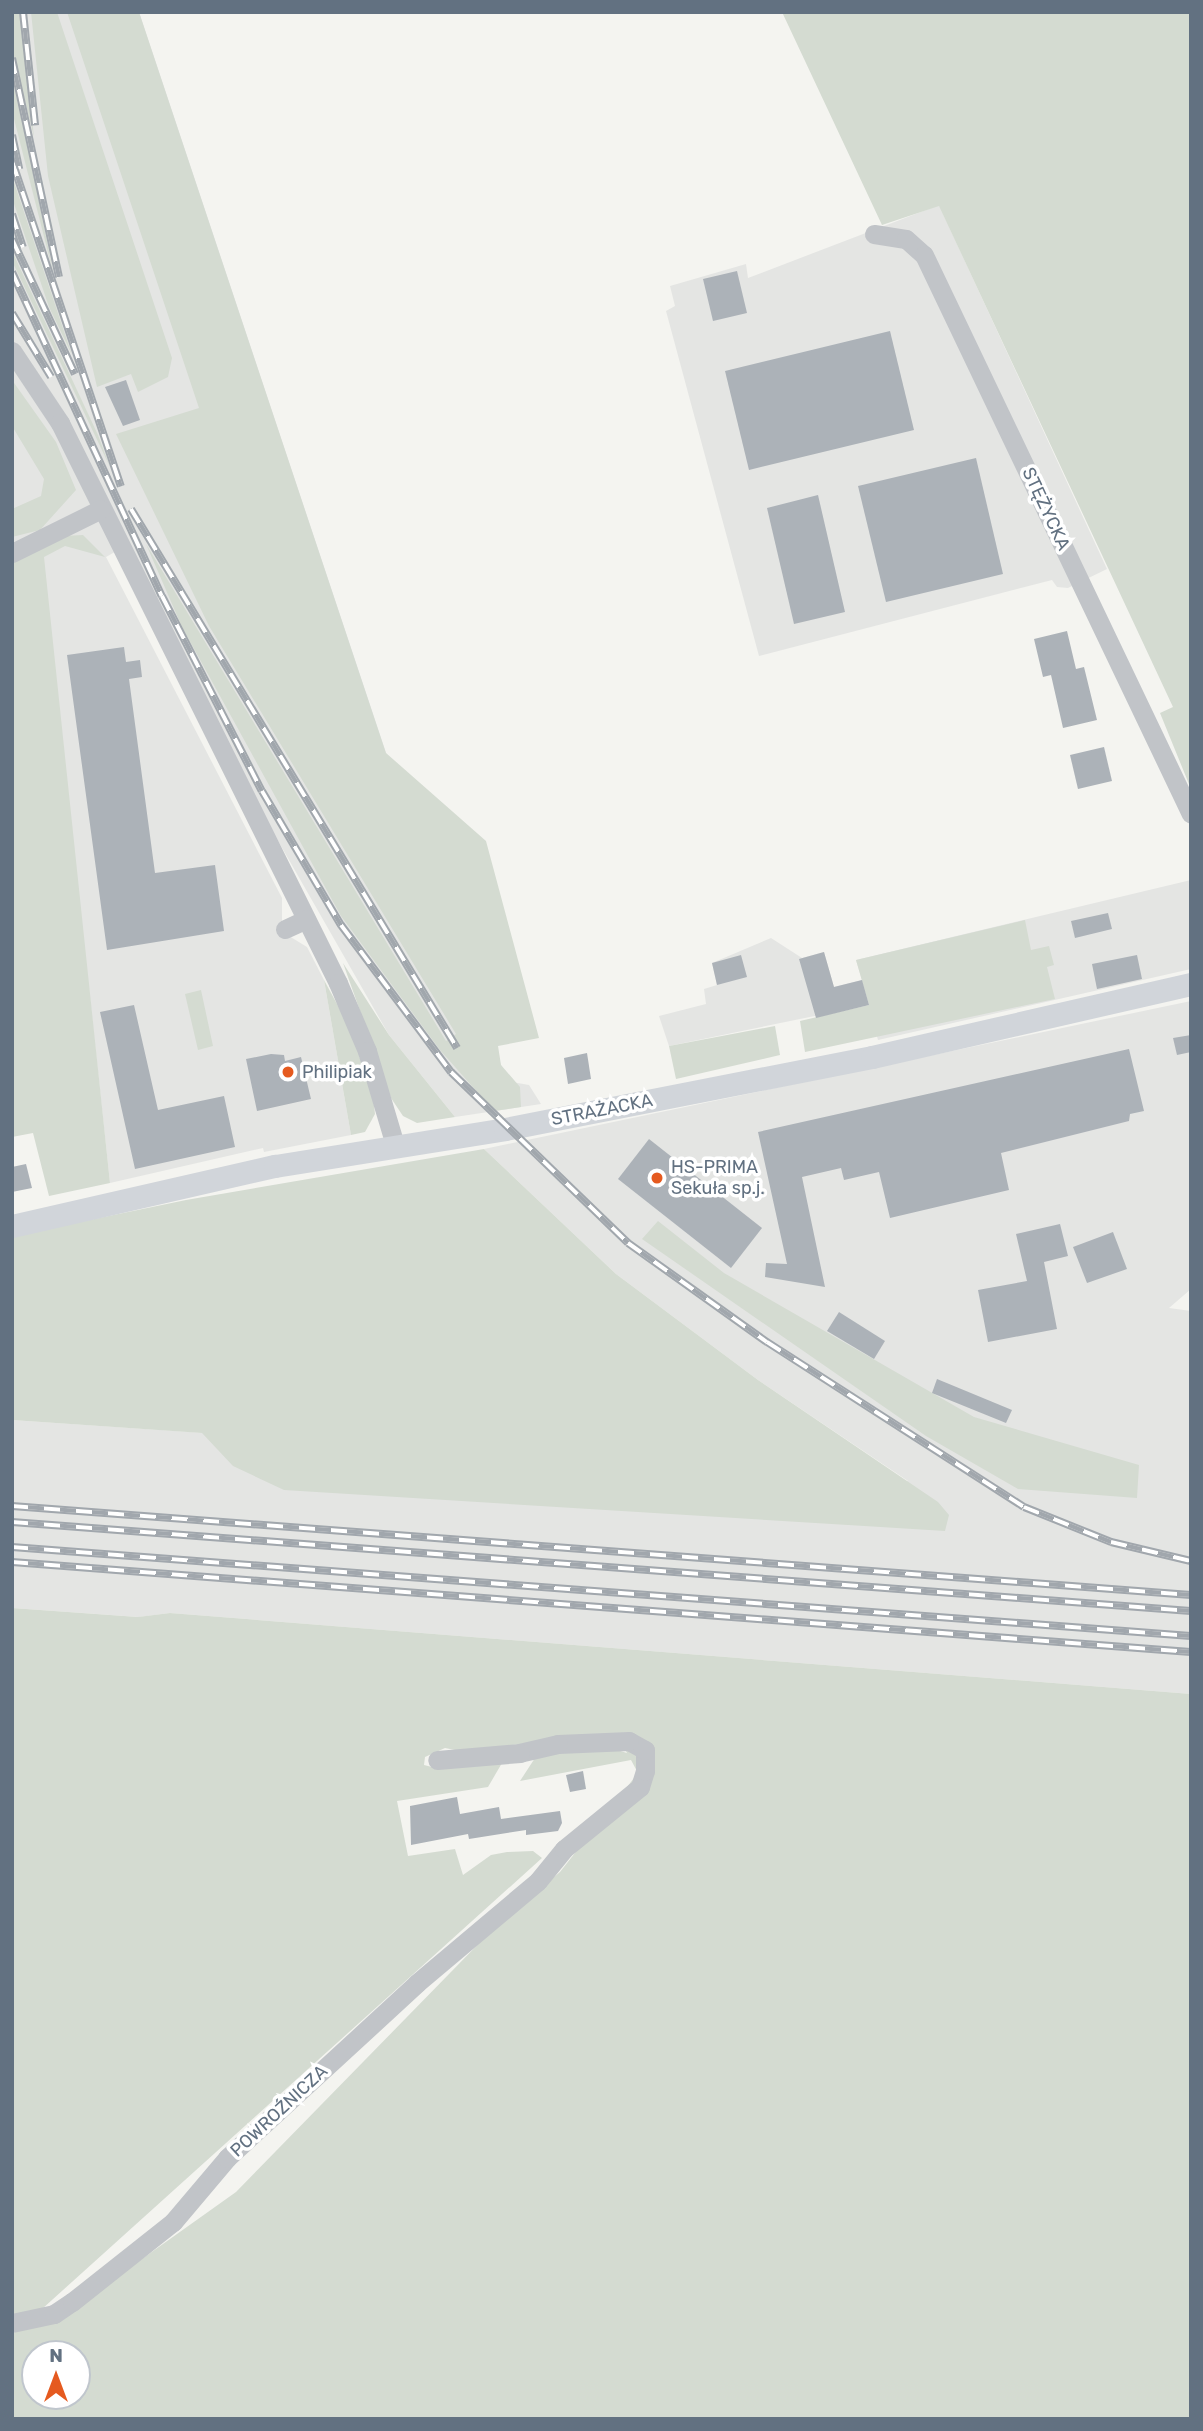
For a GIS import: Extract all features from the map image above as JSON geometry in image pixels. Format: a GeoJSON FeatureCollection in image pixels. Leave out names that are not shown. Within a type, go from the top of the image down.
{"type":"FeatureCollection","features":[{"type":"Feature","properties":{"kind":"main road","name":"STRAŻACKA"},"geometry":{"type":"LineString","coordinates":[[12,1226],[148,1192],[872,1057],[1191,984]]}},
{"type":"Feature","properties":{"kind":"street","name":"STĘŻYCKA"},"geometry":{"type":"LineString","coordinates":[[874,234],[906,239],[924,255],[1191,814]]}},
{"type":"Feature","properties":{"kind":"street"},"geometry":{"type":"LineString","coordinates":[[12,351],[60,423],[306,919],[363,1040],[395,1145]]}},
{"type":"Feature","properties":{"kind":"street"},"geometry":{"type":"LineString","coordinates":[[12,552],[101,509]]}},
{"type":"Feature","properties":{"kind":"street"},"geometry":{"type":"LineString","coordinates":[[285,929],[306,919]]}},
{"type":"Feature","properties":{"kind":"street","name":"POWROŹNICZA"},"geometry":{"type":"LineString","coordinates":[[12,2323],[54,2314],[173,2222],[227,2158],[417,1983],[538,1881],[564,1849],[640,1787],[645,1750],[629,1741],[602,1741],[436,1760]]}},
{"type":"Feature","properties":{"kind":"shaded area"},"geometry":{"type":"Polygon","coordinates":[[[12,12],[139,12],[386,753],[501,1065],[512,1082],[529,1085],[541,1104],[455,1117],[389,1035],[253,797],[127,545],[106,557],[282,898],[282,922],[289,936],[307,947],[324,980],[351,1135],[264,1152],[263,1148],[110,1183],[89,989],[12,572],[12,12]]]}},
{"type":"Feature","properties":{"kind":"shaded area"},"geometry":{"type":"Polygon","coordinates":[[[12,12],[19,12],[34,137],[12,49],[12,12]]]}},
{"type":"Feature","properties":{"kind":"shaded area"},"geometry":{"type":"Polygon","coordinates":[[[31,12],[57,12],[172,358],[168,377],[138,392],[131,374],[97,387],[48,176],[31,12]]]}},
{"type":"Feature","properties":{"kind":"shaded area"},"geometry":{"type":"Polygon","coordinates":[[[67,12],[139,12],[386,753],[486,841],[539,1038],[498,1046],[501,1065],[520,1087],[521,1107],[494,1111],[440,1050],[341,916],[182,627],[146,544],[446,1041],[456,1034],[209,626],[116,434],[199,408],[67,12]]]}},
{"type":"Feature","properties":{"kind":"shaded area"},"geometry":{"type":"Polygon","coordinates":[[[782,12],[1191,12],[1191,789],[1160,713],[1173,707],[939,206],[882,225],[782,12]]]}},
{"type":"Feature","properties":{"kind":"shaded area"},"geometry":{"type":"Polygon","coordinates":[[[12,78],[30,158],[54,276],[12,111],[12,78]]]}},
{"type":"Feature","properties":{"kind":"shaded area"},"geometry":{"type":"Polygon","coordinates":[[[12,177],[72,355],[49,307],[12,198],[12,177]]]}},
{"type":"Feature","properties":{"kind":"shaded area"},"geometry":{"type":"Polygon","coordinates":[[[939,205],[1107,569],[1068,588],[1057,587],[1052,580],[759,656],[666,311],[675,306],[670,286],[746,264],[748,278],[939,205]]]}},
{"type":"Feature","properties":{"kind":"shaded area"},"geometry":{"type":"Polygon","coordinates":[[[12,251],[98,435],[110,467],[12,261],[12,251]]]}},
{"type":"Feature","properties":{"kind":"shaded area"},"geometry":{"type":"Polygon","coordinates":[[[12,380],[56,442],[76,490],[40,530],[12,537],[12,509],[41,496],[44,479],[12,426],[12,380]]]}},
{"type":"Feature","properties":{"kind":"shaded area"},"geometry":{"type":"Polygon","coordinates":[[[83,535],[105,557],[65,546],[44,557],[110,1183],[49,1196],[33,1133],[12,1137],[12,561],[64,536],[83,535]]]}},
{"type":"Feature","properties":{"kind":"shaded area"},"geometry":{"type":"Polygon","coordinates":[[[1191,880],[1191,969],[878,1040],[868,1005],[669,1046],[659,1016],[706,1004],[704,989],[717,985],[712,963],[771,938],[802,958],[824,952],[834,987],[862,980],[856,960],[1191,880]]]}},
{"type":"Feature","properties":{"kind":"shaded area"},"geometry":{"type":"Polygon","coordinates":[[[1025,920],[1031,950],[1049,946],[1054,965],[1047,967],[1055,999],[805,1052],[800,1021],[869,1005],[856,960],[1025,920]]]}},
{"type":"Feature","properties":{"kind":"shaded area"},"geometry":{"type":"Polygon","coordinates":[[[343,963],[389,1035],[455,1117],[417,1123],[403,1116],[391,1098],[343,963]]]}},
{"type":"Feature","properties":{"kind":"shaded area"},"geometry":{"type":"Polygon","coordinates":[[[324,980],[349,1026],[373,1096],[375,1114],[365,1132],[351,1135],[324,980]]]}},
{"type":"Feature","properties":{"kind":"shaded area"},"geometry":{"type":"Polygon","coordinates":[[[201,990],[213,1046],[198,1050],[185,994],[201,990]]]}},
{"type":"Feature","properties":{"kind":"shaded area"},"geometry":{"type":"Polygon","coordinates":[[[1191,1001],[1191,1289],[1169,1308],[1191,1311],[1191,1694],[170,1613],[139,1617],[12,1608],[12,1420],[908,1481],[758,1380],[616,1274],[484,1149],[1191,1001]]]}},
{"type":"Feature","properties":{"kind":"shaded area"},"geometry":{"type":"Polygon","coordinates":[[[775,1026],[780,1055],[676,1079],[669,1046],[775,1026]]]}},
{"type":"Feature","properties":{"kind":"shaded area"},"geometry":{"type":"Polygon","coordinates":[[[484,1149],[616,1274],[758,1380],[938,1502],[949,1515],[945,1531],[284,1490],[233,1466],[202,1433],[12,1420],[12,1236],[186,1200],[484,1149]]]}},
{"type":"Feature","properties":{"kind":"shaded area"},"geometry":{"type":"Polygon","coordinates":[[[658,1221],[724,1273],[974,1417],[1139,1465],[1137,1498],[1018,1489],[926,1436],[642,1239],[658,1221]]]}},
{"type":"Feature","properties":{"kind":"shaded area"},"geometry":{"type":"Polygon","coordinates":[[[12,1608],[138,1617],[170,1613],[1191,1694],[1191,2419],[12,2419],[12,2335],[20,2328],[52,2323],[236,2192],[492,1930],[560,1872],[638,1773],[631,1760],[520,1781],[535,1758],[555,1752],[610,1748],[627,1753],[616,1733],[460,1751],[445,1748],[425,1757],[424,1765],[432,1767],[502,1763],[488,1787],[397,1801],[408,1856],[455,1849],[463,1875],[491,1855],[533,1851],[542,1858],[42,2309],[12,2316],[12,1608]]]}},
{"type":"Feature","properties":{"kind":"building"},"geometry":{"type":"Polygon","coordinates":[[[737,271],[747,313],[713,321],[703,279],[737,271]]]}},
{"type":"Feature","properties":{"kind":"building"},"geometry":{"type":"Polygon","coordinates":[[[890,331],[914,430],[749,470],[725,371],[890,331]]]}},
{"type":"Feature","properties":{"kind":"building"},"geometry":{"type":"Polygon","coordinates":[[[126,380],[140,420],[123,426],[105,387],[126,380]]]}},
{"type":"Feature","properties":{"kind":"building"},"geometry":{"type":"Polygon","coordinates":[[[976,458],[1003,574],[886,602],[858,486],[976,458]]]}},
{"type":"Feature","properties":{"kind":"building"},"geometry":{"type":"Polygon","coordinates":[[[818,495],[845,612],[794,624],[767,508],[818,495]]]}},
{"type":"Feature","properties":{"kind":"building"},"geometry":{"type":"Polygon","coordinates":[[[1067,631],[1076,669],[1084,667],[1097,720],[1063,728],[1051,675],[1043,677],[1034,639],[1067,631]]]}},
{"type":"Feature","properties":{"kind":"building"},"geometry":{"type":"Polygon","coordinates":[[[124,647],[126,662],[140,660],[142,677],[129,679],[155,873],[215,865],[224,931],[107,950],[67,655],[124,647]]]}},
{"type":"Feature","properties":{"kind":"building"},"geometry":{"type":"Polygon","coordinates":[[[1104,747],[1112,781],[1078,789],[1070,755],[1104,747]]]}},
{"type":"Feature","properties":{"kind":"building"},"geometry":{"type":"Polygon","coordinates":[[[1108,913],[1112,929],[1075,938],[1071,921],[1108,913]]]}},
{"type":"Feature","properties":{"kind":"building"},"geometry":{"type":"Polygon","coordinates":[[[824,952],[834,987],[862,980],[869,1005],[816,1018],[799,959],[824,952]]]}},
{"type":"Feature","properties":{"kind":"building"},"geometry":{"type":"Polygon","coordinates":[[[741,955],[747,977],[717,985],[712,963],[741,955]]]}},
{"type":"Feature","properties":{"kind":"building"},"geometry":{"type":"Polygon","coordinates":[[[1137,955],[1142,979],[1097,989],[1092,964],[1137,955]]]}},
{"type":"Feature","properties":{"kind":"building"},"geometry":{"type":"Polygon","coordinates":[[[134,1005],[158,1110],[224,1096],[235,1147],[135,1169],[100,1012],[134,1005]]]}},
{"type":"Feature","properties":{"kind":"building"},"geometry":{"type":"Polygon","coordinates":[[[1191,1035],[1191,1052],[1177,1055],[1173,1038],[1191,1035]]]}},
{"type":"Feature","properties":{"kind":"building"},"geometry":{"type":"Polygon","coordinates":[[[1129,1049],[1144,1111],[1130,1114],[1129,1121],[1001,1153],[1009,1190],[890,1218],[879,1172],[844,1180],[841,1168],[802,1177],[825,1287],[765,1277],[766,1263],[787,1264],[758,1132],[1129,1049]]]}},
{"type":"Feature","properties":{"kind":"building"},"geometry":{"type":"Polygon","coordinates":[[[587,1053],[591,1079],[568,1084],[564,1058],[587,1053]]]}},
{"type":"Feature","properties":{"kind":"building"},"geometry":{"type":"Polygon","coordinates":[[[271,1054],[284,1055],[285,1061],[301,1057],[311,1099],[257,1111],[246,1059],[271,1054]]]}},
{"type":"Feature","properties":{"kind":"building"},"geometry":{"type":"Polygon","coordinates":[[[649,1139],[762,1228],[731,1268],[618,1179],[649,1139]]]}},
{"type":"Feature","properties":{"kind":"building"},"geometry":{"type":"Polygon","coordinates":[[[26,1164],[32,1188],[12,1192],[12,1167],[26,1164]]]}},
{"type":"Feature","properties":{"kind":"building"},"geometry":{"type":"Polygon","coordinates":[[[1060,1224],[1068,1256],[1044,1262],[1057,1329],[988,1342],[978,1290],[1027,1281],[1016,1234],[1060,1224]]]}},
{"type":"Feature","properties":{"kind":"building"},"geometry":{"type":"Polygon","coordinates":[[[1113,1232],[1127,1269],[1087,1283],[1073,1247],[1113,1232]]]}},
{"type":"Feature","properties":{"kind":"building"},"geometry":{"type":"Polygon","coordinates":[[[839,1312],[885,1341],[874,1359],[827,1331],[839,1312]]]}},
{"type":"Feature","properties":{"kind":"building"},"geometry":{"type":"Polygon","coordinates":[[[937,1379],[1012,1410],[1006,1423],[932,1393],[937,1379]]]}},
{"type":"Feature","properties":{"kind":"building"},"geometry":{"type":"Polygon","coordinates":[[[583,1771],[586,1789],[570,1792],[566,1775],[583,1771]]]}},
{"type":"Feature","properties":{"kind":"building"},"geometry":{"type":"Polygon","coordinates":[[[457,1797],[460,1814],[499,1807],[501,1819],[560,1811],[562,1823],[558,1831],[526,1835],[526,1830],[469,1839],[468,1834],[411,1845],[410,1806],[457,1797]]]}},
{"type":"Feature","properties":{"kind":"railway"},"geometry":{"type":"LineString","coordinates":[[23,12],[35,125]]}},
{"type":"Feature","properties":{"kind":"railway"},"geometry":{"type":"LineString","coordinates":[[12,58],[59,277]]}},
{"type":"Feature","properties":{"kind":"railway"},"geometry":{"type":"LineString","coordinates":[[12,135],[19,169]]}},
{"type":"Feature","properties":{"kind":"railway"},"geometry":{"type":"LineString","coordinates":[[12,161],[121,486]]}},
{"type":"Feature","properties":{"kind":"railway"},"geometry":{"type":"LineString","coordinates":[[12,214],[23,247]]}},
{"type":"Feature","properties":{"kind":"railway"},"geometry":{"type":"LineString","coordinates":[[12,239],[75,374]]}},
{"type":"Feature","properties":{"kind":"railway"},"geometry":{"type":"LineString","coordinates":[[12,272],[162,596],[262,791],[341,925],[451,1072],[628,1243],[767,1342],[1024,1507],[1111,1542],[1191,1561]]}},
{"type":"Feature","properties":{"kind":"railway"},"geometry":{"type":"LineString","coordinates":[[12,313],[51,377]]}},
{"type":"Feature","properties":{"kind":"railway"},"geometry":{"type":"LineString","coordinates":[[131,509],[457,1048]]}},
{"type":"Feature","properties":{"kind":"railway"},"geometry":{"type":"LineString","coordinates":[[12,1506],[1191,1595]]}},
{"type":"Feature","properties":{"kind":"railway"},"geometry":{"type":"LineString","coordinates":[[12,1522],[1191,1611]]}},
{"type":"Feature","properties":{"kind":"railway"},"geometry":{"type":"LineString","coordinates":[[12,1547],[1191,1636]]}},
{"type":"Feature","properties":{"kind":"railway"},"geometry":{"type":"LineString","coordinates":[[12,1562],[1191,1652]]}},
{"type":"Feature","properties":{"kind":"place","name":"Philipiak"},"geometry":{"type":"Point","coordinates":[288,1072]}},
{"type":"Feature","properties":{"kind":"place","name":"HS-PRIMA Sekuła sp.j."},"geometry":{"type":"Point","coordinates":[657,1178]}}]}
